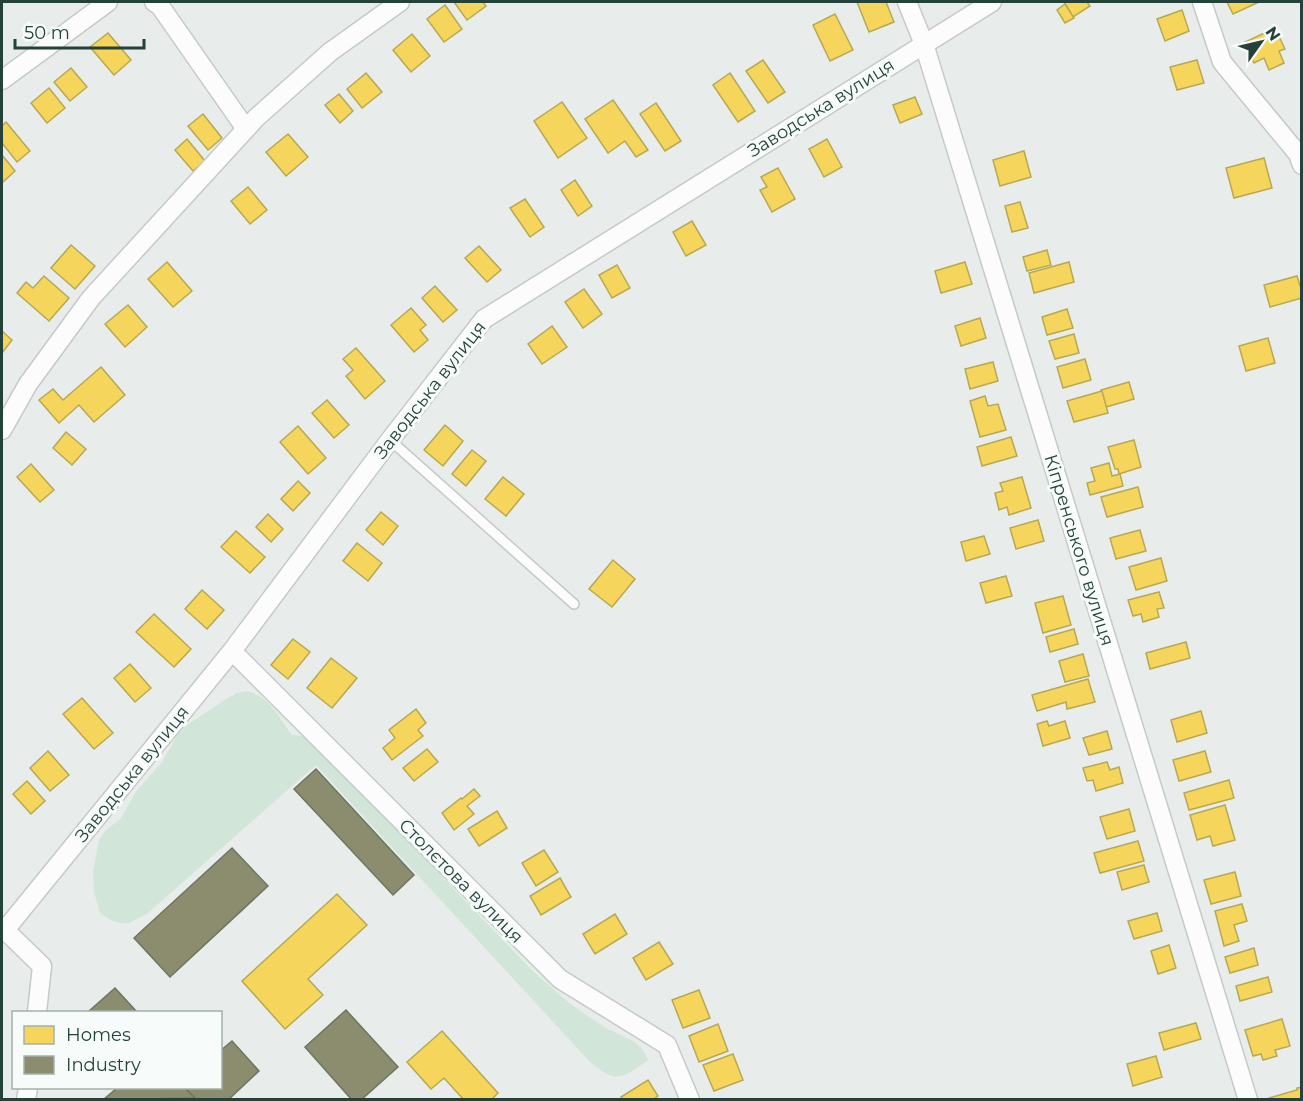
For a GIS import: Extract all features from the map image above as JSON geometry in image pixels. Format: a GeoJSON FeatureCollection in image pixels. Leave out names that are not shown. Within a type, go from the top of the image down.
{"type":"FeatureCollection","features":[{"type":"Feature","properties":{"kind":"street"},"geometry":{"type":"LineString","coordinates":[[2,80],[108,2]]}},
{"type":"Feature","properties":{"kind":"street"},"geometry":{"type":"LineString","coordinates":[[154,2],[160,6],[246,129]]}},
{"type":"Feature","properties":{"kind":"street"},"geometry":{"type":"LineString","coordinates":[[2,430],[28,384],[91,298],[256,118],[330,52],[400,2]]}},
{"type":"Feature","properties":{"kind":"street","name":"Кіпренського вулиця"},"geometry":{"type":"LineString","coordinates":[[907,2],[924,44],[1248,1100]]}},
{"type":"Feature","properties":{"kind":"street","name":"Заводська вулиця"},"geometry":{"type":"LineString","coordinates":[[36,1011],[42,966],[3,928],[232,651],[484,319],[992,2]]}},
{"type":"Feature","properties":{"kind":"street"},"geometry":{"type":"LineString","coordinates":[[1202,2],[1222,62],[1298,154],[1302,165]]}},
{"type":"Feature","properties":{"kind":"street","name":"Столєтова вулиця"},"geometry":{"type":"LineString","coordinates":[[232,651],[560,979],[667,1045],[690,1100]]}},
{"type":"Feature","properties":{"kind":"lane"},"geometry":{"type":"LineString","coordinates":[[390,440],[574,604]]}},
{"type":"Feature","properties":{"kind":"green space"},"geometry":{"type":"Polygon","coordinates":[[[247,691],[268,703],[292,735],[303,736],[312,742],[425,850],[444,879],[533,971],[569,1003],[606,1028],[635,1042],[643,1050],[648,1060],[629,1073],[618,1076],[607,1074],[590,1062],[316,765],[148,913],[129,923],[118,923],[100,913],[94,892],[93,872],[99,840],[105,831],[121,818],[135,793],[162,762],[184,727],[228,698],[247,691]]]}},
{"type":"Feature","properties":{"kind":"building: Homes"},"geometry":{"type":"Polygon","coordinates":[[[454,2],[483,2],[486,6],[467,20],[454,2]]]}},
{"type":"Feature","properties":{"kind":"building: Homes"},"geometry":{"type":"Polygon","coordinates":[[[857,2],[886,2],[894,22],[869,32],[857,2]]]}},
{"type":"Feature","properties":{"kind":"building: Homes"},"geometry":{"type":"Polygon","coordinates":[[[1064,2],[1087,2],[1090,6],[1073,17],[1064,2]]]}},
{"type":"Feature","properties":{"kind":"building: Homes"},"geometry":{"type":"Polygon","coordinates":[[[1227,2],[1259,2],[1233,14],[1227,2]]]}},
{"type":"Feature","properties":{"kind":"building: Homes"},"geometry":{"type":"Polygon","coordinates":[[[1065,4],[1074,18],[1065,23],[1057,10],[1065,4]]]}},
{"type":"Feature","properties":{"kind":"building: Homes"},"geometry":{"type":"Polygon","coordinates":[[[445,5],[462,29],[444,42],[427,19],[445,5]]]}},
{"type":"Feature","properties":{"kind":"building: Homes"},"geometry":{"type":"Polygon","coordinates":[[[1182,10],[1189,31],[1165,41],[1157,19],[1182,10]]]}},
{"type":"Feature","properties":{"kind":"building: Homes"},"geometry":{"type":"Polygon","coordinates":[[[835,14],[853,50],[830,61],[813,25],[835,14]]]}},
{"type":"Feature","properties":{"kind":"building: Homes"},"geometry":{"type":"Polygon","coordinates":[[[1275,28],[1285,49],[1279,51],[1284,63],[1269,70],[1264,58],[1254,63],[1245,42],[1275,28]]]}},
{"type":"Feature","properties":{"kind":"building: Homes"},"geometry":{"type":"Polygon","coordinates":[[[108,33],[131,60],[114,75],[90,47],[108,33]]]}},
{"type":"Feature","properties":{"kind":"building: Homes"},"geometry":{"type":"Polygon","coordinates":[[[412,34],[430,56],[411,72],[393,50],[412,34]]]}},
{"type":"Feature","properties":{"kind":"building: Homes"},"geometry":{"type":"Polygon","coordinates":[[[763,60],[785,92],[768,103],[746,71],[763,60]]]}},
{"type":"Feature","properties":{"kind":"building: Homes"},"geometry":{"type":"Polygon","coordinates":[[[1197,60],[1204,83],[1177,90],[1170,67],[1197,60]]]}},
{"type":"Feature","properties":{"kind":"building: Homes"},"geometry":{"type":"Polygon","coordinates":[[[71,68],[87,87],[70,101],[54,82],[71,68]]]}},
{"type":"Feature","properties":{"kind":"building: Homes"},"geometry":{"type":"Polygon","coordinates":[[[366,73],[382,92],[362,108],[347,89],[366,73]]]}},
{"type":"Feature","properties":{"kind":"building: Homes"},"geometry":{"type":"Polygon","coordinates":[[[730,73],[755,111],[738,122],[713,85],[730,73]]]}},
{"type":"Feature","properties":{"kind":"building: Homes"},"geometry":{"type":"Polygon","coordinates":[[[49,88],[65,108],[47,123],[31,103],[49,88]]]}},
{"type":"Feature","properties":{"kind":"building: Homes"},"geometry":{"type":"Polygon","coordinates":[[[339,94],[353,111],[340,123],[325,105],[339,94]]]}},
{"type":"Feature","properties":{"kind":"building: Homes"},"geometry":{"type":"Polygon","coordinates":[[[915,97],[922,114],[900,123],[893,105],[915,97]]]}},
{"type":"Feature","properties":{"kind":"building: Homes"},"geometry":{"type":"Polygon","coordinates":[[[613,100],[648,150],[636,157],[625,141],[608,153],[585,119],[613,100]]]}},
{"type":"Feature","properties":{"kind":"building: Homes"},"geometry":{"type":"Polygon","coordinates":[[[562,102],[587,138],[558,158],[534,121],[562,102]]]}},
{"type":"Feature","properties":{"kind":"building: Homes"},"geometry":{"type":"Polygon","coordinates":[[[656,103],[681,141],[665,151],[640,114],[656,103]]]}},
{"type":"Feature","properties":{"kind":"building: Homes"},"geometry":{"type":"Polygon","coordinates":[[[203,114],[222,138],[208,150],[188,126],[203,114]]]}},
{"type":"Feature","properties":{"kind":"building: Homes"},"geometry":{"type":"Polygon","coordinates":[[[6,122],[30,151],[17,162],[2,143],[2,126],[6,122]]]}},
{"type":"Feature","properties":{"kind":"building: Homes"},"geometry":{"type":"Polygon","coordinates":[[[288,134],[308,157],[286,176],[266,152],[288,134]]]}},
{"type":"Feature","properties":{"kind":"building: Homes"},"geometry":{"type":"Polygon","coordinates":[[[187,139],[205,161],[193,171],[175,150],[187,139]]]}},
{"type":"Feature","properties":{"kind":"building: Homes"},"geometry":{"type":"Polygon","coordinates":[[[827,139],[842,167],[824,177],[809,149],[827,139]]]}},
{"type":"Feature","properties":{"kind":"building: Homes"},"geometry":{"type":"Polygon","coordinates":[[[1024,151],[1031,177],[1000,186],[993,160],[1024,151]]]}},
{"type":"Feature","properties":{"kind":"building: Homes"},"geometry":{"type":"Polygon","coordinates":[[[2,155],[15,171],[2,183],[2,155]]]}},
{"type":"Feature","properties":{"kind":"building: Homes"},"geometry":{"type":"Polygon","coordinates":[[[1264,158],[1272,188],[1234,198],[1226,168],[1264,158]]]}},
{"type":"Feature","properties":{"kind":"building: Homes"},"geometry":{"type":"Polygon","coordinates":[[[778,168],[795,199],[772,212],[760,190],[767,187],[761,177],[778,168]]]}},
{"type":"Feature","properties":{"kind":"building: Homes"},"geometry":{"type":"Polygon","coordinates":[[[575,180],[592,206],[578,216],[561,190],[575,180]]]}},
{"type":"Feature","properties":{"kind":"building: Homes"},"geometry":{"type":"Polygon","coordinates":[[[248,187],[267,210],[250,224],[231,201],[248,187]]]}},
{"type":"Feature","properties":{"kind":"building: Homes"},"geometry":{"type":"Polygon","coordinates":[[[525,199],[544,227],[530,237],[510,208],[525,199]]]}},
{"type":"Feature","properties":{"kind":"building: Homes"},"geometry":{"type":"Polygon","coordinates":[[[1020,202],[1028,228],[1012,232],[1005,206],[1020,202]]]}},
{"type":"Feature","properties":{"kind":"building: Homes"},"geometry":{"type":"Polygon","coordinates":[[[692,221],[706,245],[686,256],[673,232],[692,221]]]}},
{"type":"Feature","properties":{"kind":"building: Homes"},"geometry":{"type":"Polygon","coordinates":[[[71,245],[95,266],[75,289],[51,268],[71,245]]]}},
{"type":"Feature","properties":{"kind":"building: Homes"},"geometry":{"type":"Polygon","coordinates":[[[479,246],[501,270],[487,282],[465,258],[479,246]]]}},
{"type":"Feature","properties":{"kind":"building: Homes"},"geometry":{"type":"Polygon","coordinates":[[[1047,250],[1051,265],[1027,271],[1023,257],[1047,250]]]}},
{"type":"Feature","properties":{"kind":"building: Homes"},"geometry":{"type":"Polygon","coordinates":[[[167,262],[192,291],[173,307],[148,279],[167,262]]]}},
{"type":"Feature","properties":{"kind":"building: Homes"},"geometry":{"type":"Polygon","coordinates":[[[965,262],[972,284],[941,293],[935,271],[965,262]]]}},
{"type":"Feature","properties":{"kind":"building: Homes"},"geometry":{"type":"Polygon","coordinates":[[[1069,262],[1074,282],[1034,293],[1029,273],[1069,262]]]}},
{"type":"Feature","properties":{"kind":"building: Homes"},"geometry":{"type":"Polygon","coordinates":[[[617,265],[630,288],[612,298],[599,275],[617,265]]]}},
{"type":"Feature","properties":{"kind":"building: Homes"},"geometry":{"type":"Polygon","coordinates":[[[44,276],[69,298],[49,321],[17,293],[26,282],[33,288],[44,276]]]}},
{"type":"Feature","properties":{"kind":"building: Homes"},"geometry":{"type":"Polygon","coordinates":[[[1297,276],[1302,298],[1270,307],[1264,285],[1297,276]]]}},
{"type":"Feature","properties":{"kind":"building: Homes"},"geometry":{"type":"Polygon","coordinates":[[[435,286],[457,310],[443,322],[422,298],[435,286]]]}},
{"type":"Feature","properties":{"kind":"building: Homes"},"geometry":{"type":"Polygon","coordinates":[[[584,289],[602,314],[583,328],[565,302],[584,289]]]}},
{"type":"Feature","properties":{"kind":"building: Homes"},"geometry":{"type":"Polygon","coordinates":[[[128,305],[147,327],[125,347],[105,324],[128,305]]]}},
{"type":"Feature","properties":{"kind":"building: Homes"},"geometry":{"type":"Polygon","coordinates":[[[411,308],[426,325],[420,330],[428,340],[414,352],[391,325],[411,308]]]}},
{"type":"Feature","properties":{"kind":"building: Homes"},"geometry":{"type":"Polygon","coordinates":[[[1067,309],[1073,328],[1047,335],[1042,317],[1067,309]]]}},
{"type":"Feature","properties":{"kind":"building: Homes"},"geometry":{"type":"Polygon","coordinates":[[[980,318],[986,338],[961,346],[955,326],[980,318]]]}},
{"type":"Feature","properties":{"kind":"building: Homes"},"geometry":{"type":"Polygon","coordinates":[[[552,326],[567,347],[542,364],[528,344],[552,326]]]}},
{"type":"Feature","properties":{"kind":"building: Homes"},"geometry":{"type":"Polygon","coordinates":[[[2,331],[12,340],[2,353],[2,331]]]}},
{"type":"Feature","properties":{"kind":"building: Homes"},"geometry":{"type":"Polygon","coordinates":[[[1074,334],[1079,353],[1055,359],[1049,341],[1074,334]]]}},
{"type":"Feature","properties":{"kind":"building: Homes"},"geometry":{"type":"Polygon","coordinates":[[[1268,338],[1275,363],[1246,371],[1239,346],[1268,338]]]}},
{"type":"Feature","properties":{"kind":"building: Homes"},"geometry":{"type":"Polygon","coordinates":[[[356,348],[385,381],[365,399],[346,376],[353,370],[343,359],[356,348]]]}},
{"type":"Feature","properties":{"kind":"building: Homes"},"geometry":{"type":"Polygon","coordinates":[[[1085,359],[1091,380],[1063,388],[1057,367],[1085,359]]]}},
{"type":"Feature","properties":{"kind":"building: Homes"},"geometry":{"type":"Polygon","coordinates":[[[993,362],[998,381],[970,389],[965,369],[993,362]]]}},
{"type":"Feature","properties":{"kind":"building: Homes"},"geometry":{"type":"Polygon","coordinates":[[[101,367],[125,395],[94,422],[79,405],[59,423],[39,400],[53,389],[63,400],[101,367]]]}},
{"type":"Feature","properties":{"kind":"building: Homes"},"geometry":{"type":"Polygon","coordinates":[[[1129,382],[1134,399],[1106,407],[1101,390],[1129,382]]]}},
{"type":"Feature","properties":{"kind":"building: Homes"},"geometry":{"type":"Polygon","coordinates":[[[1102,391],[1108,413],[1074,422],[1067,401],[1102,391]]]}},
{"type":"Feature","properties":{"kind":"building: Homes"},"geometry":{"type":"Polygon","coordinates":[[[985,396],[988,406],[998,404],[1006,430],[980,437],[970,401],[985,396]]]}},
{"type":"Feature","properties":{"kind":"building: Homes"},"geometry":{"type":"Polygon","coordinates":[[[327,400],[349,425],[334,438],[312,413],[327,400]]]}},
{"type":"Feature","properties":{"kind":"building: Homes"},"geometry":{"type":"Polygon","coordinates":[[[445,425],[463,441],[443,466],[424,450],[445,425]]]}},
{"type":"Feature","properties":{"kind":"building: Homes"},"geometry":{"type":"Polygon","coordinates":[[[298,426],[326,458],[308,474],[280,442],[298,426]]]}},
{"type":"Feature","properties":{"kind":"building: Homes"},"geometry":{"type":"Polygon","coordinates":[[[66,432],[86,449],[72,465],[53,448],[66,432]]]}},
{"type":"Feature","properties":{"kind":"building: Homes"},"geometry":{"type":"Polygon","coordinates":[[[1011,437],[1017,456],[982,466],[977,447],[1011,437]]]}},
{"type":"Feature","properties":{"kind":"building: Homes"},"geometry":{"type":"Polygon","coordinates":[[[1134,440],[1141,467],[1119,474],[1118,469],[1115,469],[1108,447],[1134,440]]]}},
{"type":"Feature","properties":{"kind":"building: Homes"},"geometry":{"type":"Polygon","coordinates":[[[472,450],[486,461],[466,486],[452,474],[472,450]]]}},
{"type":"Feature","properties":{"kind":"building: Homes"},"geometry":{"type":"Polygon","coordinates":[[[1109,463],[1112,476],[1120,474],[1123,486],[1090,495],[1087,483],[1095,481],[1091,468],[1109,463]]]}},
{"type":"Feature","properties":{"kind":"building: Homes"},"geometry":{"type":"Polygon","coordinates":[[[31,464],[54,490],[40,502],[17,477],[31,464]]]}},
{"type":"Feature","properties":{"kind":"building: Homes"},"geometry":{"type":"Polygon","coordinates":[[[503,477],[524,494],[506,516],[485,499],[503,477]]]}},
{"type":"Feature","properties":{"kind":"building: Homes"},"geometry":{"type":"Polygon","coordinates":[[[1022,477],[1031,508],[1009,515],[1007,507],[999,510],[995,493],[1003,491],[1000,483],[1022,477]]]}},
{"type":"Feature","properties":{"kind":"building: Homes"},"geometry":{"type":"Polygon","coordinates":[[[298,481],[310,493],[293,511],[281,499],[298,481]]]}},
{"type":"Feature","properties":{"kind":"building: Homes"},"geometry":{"type":"Polygon","coordinates":[[[1138,487],[1143,507],[1107,517],[1101,497],[1138,487]]]}},
{"type":"Feature","properties":{"kind":"building: Homes"},"geometry":{"type":"Polygon","coordinates":[[[381,512],[398,526],[383,545],[366,530],[381,512]]]}},
{"type":"Feature","properties":{"kind":"building: Homes"},"geometry":{"type":"Polygon","coordinates":[[[268,514],[283,529],[271,542],[256,527],[268,514]]]}},
{"type":"Feature","properties":{"kind":"building: Homes"},"geometry":{"type":"Polygon","coordinates":[[[1038,520],[1044,541],[1016,549],[1010,528],[1038,520]]]}},
{"type":"Feature","properties":{"kind":"building: Homes"},"geometry":{"type":"Polygon","coordinates":[[[1140,530],[1146,551],[1116,559],[1110,538],[1140,530]]]}},
{"type":"Feature","properties":{"kind":"building: Homes"},"geometry":{"type":"Polygon","coordinates":[[[236,531],[265,557],[250,573],[221,547],[236,531]]]}},
{"type":"Feature","properties":{"kind":"building: Homes"},"geometry":{"type":"Polygon","coordinates":[[[984,536],[990,554],[966,561],[961,542],[984,536]]]}},
{"type":"Feature","properties":{"kind":"building: Homes"},"geometry":{"type":"Polygon","coordinates":[[[357,543],[382,563],[368,581],[343,561],[357,543]]]}},
{"type":"Feature","properties":{"kind":"building: Homes"},"geometry":{"type":"Polygon","coordinates":[[[1161,558],[1167,581],[1136,590],[1129,567],[1161,558]]]}},
{"type":"Feature","properties":{"kind":"building: Homes"},"geometry":{"type":"Polygon","coordinates":[[[613,560],[635,579],[612,607],[589,589],[613,560]]]}},
{"type":"Feature","properties":{"kind":"building: Homes"},"geometry":{"type":"Polygon","coordinates":[[[1006,576],[1012,596],[986,603],[980,583],[1006,576]]]}},
{"type":"Feature","properties":{"kind":"building: Homes"},"geometry":{"type":"Polygon","coordinates":[[[202,590],[224,610],[207,629],[185,609],[202,590]]]}},
{"type":"Feature","properties":{"kind":"building: Homes"},"geometry":{"type":"Polygon","coordinates":[[[1159,592],[1164,608],[1157,609],[1159,617],[1143,622],[1141,614],[1133,616],[1128,600],[1159,592]]]}},
{"type":"Feature","properties":{"kind":"building: Homes"},"geometry":{"type":"Polygon","coordinates":[[[1063,596],[1071,625],[1043,633],[1035,603],[1063,596]]]}},
{"type":"Feature","properties":{"kind":"building: Homes"},"geometry":{"type":"Polygon","coordinates":[[[154,614],[191,649],[174,667],[136,632],[154,614]]]}},
{"type":"Feature","properties":{"kind":"building: Homes"},"geometry":{"type":"Polygon","coordinates":[[[1074,629],[1078,644],[1050,652],[1046,637],[1074,629]]]}},
{"type":"Feature","properties":{"kind":"building: Homes"},"geometry":{"type":"Polygon","coordinates":[[[293,639],[310,652],[288,679],[271,665],[293,639]]]}},
{"type":"Feature","properties":{"kind":"building: Homes"},"geometry":{"type":"Polygon","coordinates":[[[1186,642],[1190,658],[1150,669],[1146,653],[1186,642]]]}},
{"type":"Feature","properties":{"kind":"building: Homes"},"geometry":{"type":"Polygon","coordinates":[[[1083,654],[1089,676],[1065,682],[1059,661],[1083,654]]]}},
{"type":"Feature","properties":{"kind":"building: Homes"},"geometry":{"type":"Polygon","coordinates":[[[331,658],[357,678],[332,708],[307,688],[331,658]]]}},
{"type":"Feature","properties":{"kind":"building: Homes"},"geometry":{"type":"Polygon","coordinates":[[[130,664],[151,688],[135,702],[114,678],[130,664]]]}},
{"type":"Feature","properties":{"kind":"building: Homes"},"geometry":{"type":"Polygon","coordinates":[[[1088,679],[1095,702],[1067,709],[1066,702],[1037,711],[1032,695],[1088,679]]]}},
{"type":"Feature","properties":{"kind":"building: Homes"},"geometry":{"type":"Polygon","coordinates":[[[82,698],[113,733],[94,749],[63,714],[82,698]]]}},
{"type":"Feature","properties":{"kind":"building: Homes"},"geometry":{"type":"Polygon","coordinates":[[[416,709],[426,723],[418,730],[423,736],[392,760],[383,748],[395,738],[389,730],[416,709]]]}},
{"type":"Feature","properties":{"kind":"building: Homes"},"geometry":{"type":"Polygon","coordinates":[[[1201,711],[1207,733],[1177,742],[1171,720],[1201,711]]]}},
{"type":"Feature","properties":{"kind":"building: Homes"},"geometry":{"type":"Polygon","coordinates":[[[1047,721],[1049,726],[1065,721],[1070,738],[1043,746],[1037,724],[1047,721]]]}},
{"type":"Feature","properties":{"kind":"building: Homes"},"geometry":{"type":"Polygon","coordinates":[[[1107,731],[1112,749],[1089,755],[1083,738],[1107,731]]]}},
{"type":"Feature","properties":{"kind":"building: Homes"},"geometry":{"type":"Polygon","coordinates":[[[427,749],[438,762],[414,781],[403,768],[427,749]]]}},
{"type":"Feature","properties":{"kind":"building: Homes"},"geometry":{"type":"Polygon","coordinates":[[[48,751],[69,775],[50,791],[30,768],[48,751]]]}},
{"type":"Feature","properties":{"kind":"building: Homes"},"geometry":{"type":"Polygon","coordinates":[[[1205,751],[1211,772],[1179,781],[1173,760],[1205,751]]]}},
{"type":"Feature","properties":{"kind":"building: Homes"},"geometry":{"type":"Polygon","coordinates":[[[1107,762],[1110,770],[1119,767],[1123,783],[1096,791],[1093,780],[1087,781],[1083,768],[1107,762]]]}},
{"type":"Feature","properties":{"kind":"building: Homes"},"geometry":{"type":"Polygon","coordinates":[[[1229,780],[1234,798],[1189,810],[1184,793],[1229,780]]]}},
{"type":"Feature","properties":{"kind":"building: Homes"},"geometry":{"type":"Polygon","coordinates":[[[27,781],[45,801],[31,814],[13,794],[27,781]]]}},
{"type":"Feature","properties":{"kind":"building: Homes"},"geometry":{"type":"Polygon","coordinates":[[[474,789],[480,796],[467,806],[474,814],[454,830],[442,813],[474,789]]]}},
{"type":"Feature","properties":{"kind":"building: Homes"},"geometry":{"type":"Polygon","coordinates":[[[1225,805],[1235,840],[1213,846],[1210,836],[1197,840],[1190,815],[1225,805]]]}},
{"type":"Feature","properties":{"kind":"building: Homes"},"geometry":{"type":"Polygon","coordinates":[[[1129,809],[1135,831],[1107,839],[1100,817],[1129,809]]]}},
{"type":"Feature","properties":{"kind":"building: Homes"},"geometry":{"type":"Polygon","coordinates":[[[497,811],[507,828],[479,846],[468,829],[497,811]]]}},
{"type":"Feature","properties":{"kind":"building: Homes"},"geometry":{"type":"Polygon","coordinates":[[[1138,841],[1144,861],[1100,873],[1094,853],[1138,841]]]}},
{"type":"Feature","properties":{"kind":"building: Homes"},"geometry":{"type":"Polygon","coordinates":[[[544,850],[558,872],[536,886],[522,863],[544,850]]]}},
{"type":"Feature","properties":{"kind":"building: Homes"},"geometry":{"type":"Polygon","coordinates":[[[1144,865],[1149,882],[1122,890],[1117,872],[1144,865]]]}},
{"type":"Feature","properties":{"kind":"building: Homes"},"geometry":{"type":"Polygon","coordinates":[[[1235,872],[1241,896],[1211,904],[1204,880],[1235,872]]]}},
{"type":"Feature","properties":{"kind":"building: Homes"},"geometry":{"type":"Polygon","coordinates":[[[560,878],[571,897],[541,915],[530,896],[560,878]]]}},
{"type":"Feature","properties":{"kind":"building: Homes"},"geometry":{"type":"Polygon","coordinates":[[[337,894],[367,925],[308,979],[323,995],[285,1029],[242,981],[337,894]]]}},
{"type":"Feature","properties":{"kind":"building: Homes"},"geometry":{"type":"Polygon","coordinates":[[[1242,904],[1247,921],[1234,925],[1239,941],[1224,946],[1215,911],[1242,904]]]}},
{"type":"Feature","properties":{"kind":"building: Homes"},"geometry":{"type":"Polygon","coordinates":[[[1157,913],[1162,931],[1134,939],[1128,921],[1157,913]]]}},
{"type":"Feature","properties":{"kind":"building: Homes"},"geometry":{"type":"Polygon","coordinates":[[[615,914],[627,934],[595,954],[583,934],[615,914]]]}},
{"type":"Feature","properties":{"kind":"building: Homes"},"geometry":{"type":"Polygon","coordinates":[[[659,942],[673,964],[646,980],[633,958],[659,942]]]}},
{"type":"Feature","properties":{"kind":"building: Homes"},"geometry":{"type":"Polygon","coordinates":[[[1169,945],[1176,968],[1158,974],[1151,951],[1169,945]]]}},
{"type":"Feature","properties":{"kind":"building: Homes"},"geometry":{"type":"Polygon","coordinates":[[[1254,948],[1258,965],[1230,973],[1225,957],[1254,948]]]}},
{"type":"Feature","properties":{"kind":"building: Homes"},"geometry":{"type":"Polygon","coordinates":[[[1268,977],[1272,992],[1240,1001],[1236,986],[1268,977]]]}},
{"type":"Feature","properties":{"kind":"building: Homes"},"geometry":{"type":"Polygon","coordinates":[[[699,990],[710,1018],[683,1028],[672,1000],[699,990]]]}},
{"type":"Feature","properties":{"kind":"building: Homes"},"geometry":{"type":"Polygon","coordinates":[[[1282,1019],[1290,1046],[1275,1050],[1277,1056],[1263,1060],[1261,1054],[1253,1056],[1245,1030],[1282,1019]]]}},
{"type":"Feature","properties":{"kind":"building: Homes"},"geometry":{"type":"Polygon","coordinates":[[[1196,1023],[1201,1039],[1164,1050],[1159,1033],[1196,1023]]]}},
{"type":"Feature","properties":{"kind":"building: Homes"},"geometry":{"type":"Polygon","coordinates":[[[718,1024],[728,1051],[699,1062],[689,1036],[718,1024]]]}},
{"type":"Feature","properties":{"kind":"building: Homes"},"geometry":{"type":"Polygon","coordinates":[[[442,1031],[498,1093],[491,1100],[464,1100],[444,1078],[431,1089],[407,1062],[442,1031]]]}},
{"type":"Feature","properties":{"kind":"building: Homes"},"geometry":{"type":"Polygon","coordinates":[[[733,1054],[743,1080],[714,1091],[703,1065],[733,1054]]]}},
{"type":"Feature","properties":{"kind":"building: Homes"},"geometry":{"type":"Polygon","coordinates":[[[1156,1056],[1162,1077],[1133,1086],[1127,1064],[1156,1056]]]}},
{"type":"Feature","properties":{"kind":"building: Homes"},"geometry":{"type":"Polygon","coordinates":[[[648,1080],[658,1096],[652,1100],[623,1100],[621,1097],[648,1080]]]}},
{"type":"Feature","properties":{"kind":"building: Homes"},"geometry":{"type":"Polygon","coordinates":[[[1302,1087],[1302,1100],[1269,1100],[1269,1098],[1302,1087]]]}},
{"type":"Feature","properties":{"kind":"building: Industry"},"geometry":{"type":"Polygon","coordinates":[[[316,769],[414,875],[393,895],[294,789],[316,769]]]}},
{"type":"Feature","properties":{"kind":"building: Industry"},"geometry":{"type":"Polygon","coordinates":[[[232,848],[268,886],[170,977],[134,938],[232,848]]]}},
{"type":"Feature","properties":{"kind":"building: Industry"},"geometry":{"type":"Polygon","coordinates":[[[115,988],[136,1011],[89,1011],[115,988]]]}},
{"type":"Feature","properties":{"kind":"building: Industry"},"geometry":{"type":"Polygon","coordinates":[[[346,1010],[398,1067],[361,1100],[352,1100],[305,1047],[346,1010]]]}},
{"type":"Feature","properties":{"kind":"building: Industry"},"geometry":{"type":"Polygon","coordinates":[[[232,1041],[259,1071],[228,1100],[196,1100],[186,1089],[222,1089],[222,1049],[232,1041]]]}},
{"type":"Feature","properties":{"kind":"building: Industry"},"geometry":{"type":"Polygon","coordinates":[[[116,1089],[186,1089],[195,1098],[103,1100],[116,1089]]]}}]}
